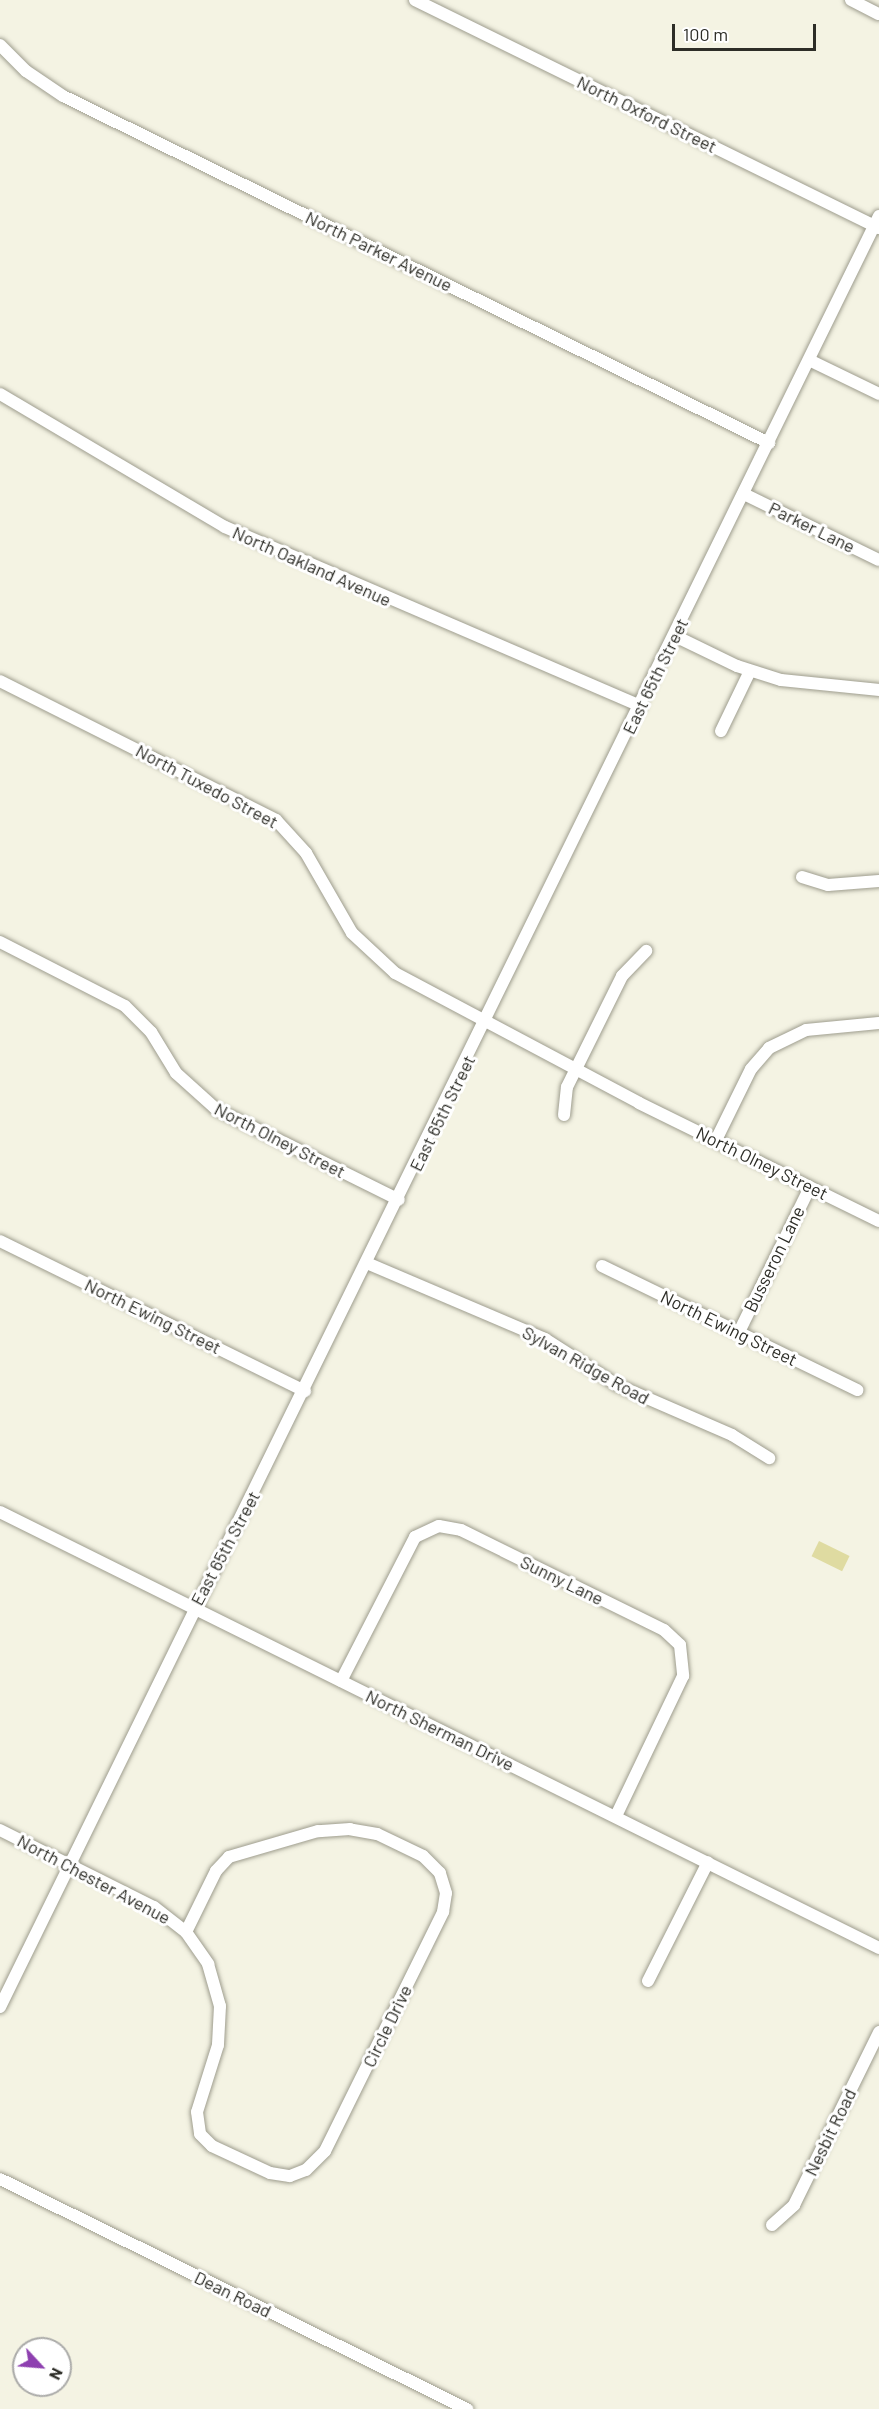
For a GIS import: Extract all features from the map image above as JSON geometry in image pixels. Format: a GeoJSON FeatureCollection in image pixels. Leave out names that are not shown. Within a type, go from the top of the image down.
{"type":"FeatureCollection","features":[{"type":"Feature","properties":{"kind":"street","name":"North Oxford Street"},"geometry":{"type":"LineString","coordinates":[[415,0],[877,223]]}},
{"type":"Feature","properties":{"kind":"street"},"geometry":{"type":"LineString","coordinates":[[851,0],[879,14]]}},
{"type":"Feature","properties":{"kind":"street","name":"North Parker Avenue"},"geometry":{"type":"LineString","coordinates":[[0,45],[26,71],[63,96],[769,443]]}},
{"type":"Feature","properties":{"kind":"street","name":"East 65th Street"},"geometry":{"type":"LineString","coordinates":[[0,2007],[399,1200],[877,223]]}},
{"type":"Feature","properties":{"kind":"street"},"geometry":{"type":"LineString","coordinates":[[809,360],[879,394]]}},
{"type":"Feature","properties":{"kind":"street","name":"North Oakland Avenue"},"geometry":{"type":"LineString","coordinates":[[0,394],[225,528],[640,706]]}},
{"type":"Feature","properties":{"kind":"street","name":"Parker Lane"},"geometry":{"type":"LineString","coordinates":[[744,494],[879,560]]}},
{"type":"Feature","properties":{"kind":"street"},"geometry":{"type":"LineString","coordinates":[[675,636],[750,671],[812,686],[879,690]]}},
{"type":"Feature","properties":{"kind":"street"},"geometry":{"type":"LineString","coordinates":[[721,731],[750,671]]}},
{"type":"Feature","properties":{"kind":"street","name":"North Tuxedo Street"},"geometry":{"type":"LineString","coordinates":[[0,681],[272,818],[301,845],[347,926],[367,950],[399,975],[487,1020]]}},
{"type":"Feature","properties":{"kind":"street"},"geometry":{"type":"LineString","coordinates":[[802,877],[828,885],[879,881]]}},
{"type":"Feature","properties":{"kind":"street","name":"North Olney Street"},"geometry":{"type":"LineString","coordinates":[[0,942],[125,1006],[151,1032],[176,1073],[216,1108],[399,1200]]}},
{"type":"Feature","properties":{"kind":"street"},"geometry":{"type":"LineString","coordinates":[[564,1115],[566,1091],[622,976],[646,951]]}},
{"type":"Feature","properties":{"kind":"street","name":"North Olney Street"},"geometry":{"type":"LineString","coordinates":[[487,1020],[716,1140],[879,1221]]}},
{"type":"Feature","properties":{"kind":"street"},"geometry":{"type":"LineString","coordinates":[[716,1140],[751,1069],[769,1048],[806,1030],[879,1023]]}},
{"type":"Feature","properties":{"kind":"street","name":"Busseron Lane"},"geometry":{"type":"LineString","coordinates":[[739,1332],[810,1187]]}},
{"type":"Feature","properties":{"kind":"street","name":"North Ewing Street"},"geometry":{"type":"LineString","coordinates":[[0,1241],[305,1391]]}},
{"type":"Feature","properties":{"kind":"street","name":"Sylvan Ridge Road"},"geometry":{"type":"LineString","coordinates":[[367,1263],[548,1341],[617,1385],[732,1435],[769,1458]]}},
{"type":"Feature","properties":{"kind":"street","name":"North Ewing Street"},"geometry":{"type":"LineString","coordinates":[[602,1266],[856,1390]]}},
{"type":"Feature","properties":{"kind":"street","name":"North Sherman Drive"},"geometry":{"type":"LineString","coordinates":[[0,1512],[879,1948]]}},
{"type":"Feature","properties":{"kind":"street","name":"Sunny Lane"},"geometry":{"type":"LineString","coordinates":[[342,1681],[416,1537],[439,1526],[461,1530],[664,1630],[680,1645],[685,1658],[683,1676],[616,1816]]}},
{"type":"Feature","properties":{"kind":"street","name":"Circle Drive"},"geometry":{"type":"LineString","coordinates":[[186,1932],[216,1871],[230,1857],[318,1831],[350,1829],[385,1837],[429,1860],[444,1882],[443,1912],[314,2165]]}},
{"type":"Feature","properties":{"kind":"street","name":"North Chester Avenue"},"geometry":{"type":"LineString","coordinates":[[0,1830],[162,1911],[186,1932],[208,1964],[220,2006],[218,2045],[197,2112],[200,2134],[212,2146],[272,2174],[294,2175],[314,2165]]}},
{"type":"Feature","properties":{"kind":"street"},"geometry":{"type":"LineString","coordinates":[[648,1981],[708,1862]]}},
{"type":"Feature","properties":{"kind":"street","name":"Nesbit Road"},"geometry":{"type":"LineString","coordinates":[[772,2225],[794,2205],[879,2032]]}},
{"type":"Feature","properties":{"kind":"street","name":"Dean Road"},"geometry":{"type":"LineString","coordinates":[[0,2179],[467,2409]]}},
{"type":"Feature","properties":{"kind":"shaded area"},"geometry":{"type":"Polygon","coordinates":[[[819,1541],[850,1556],[842,1571],[812,1556],[819,1541]]]}}]}
